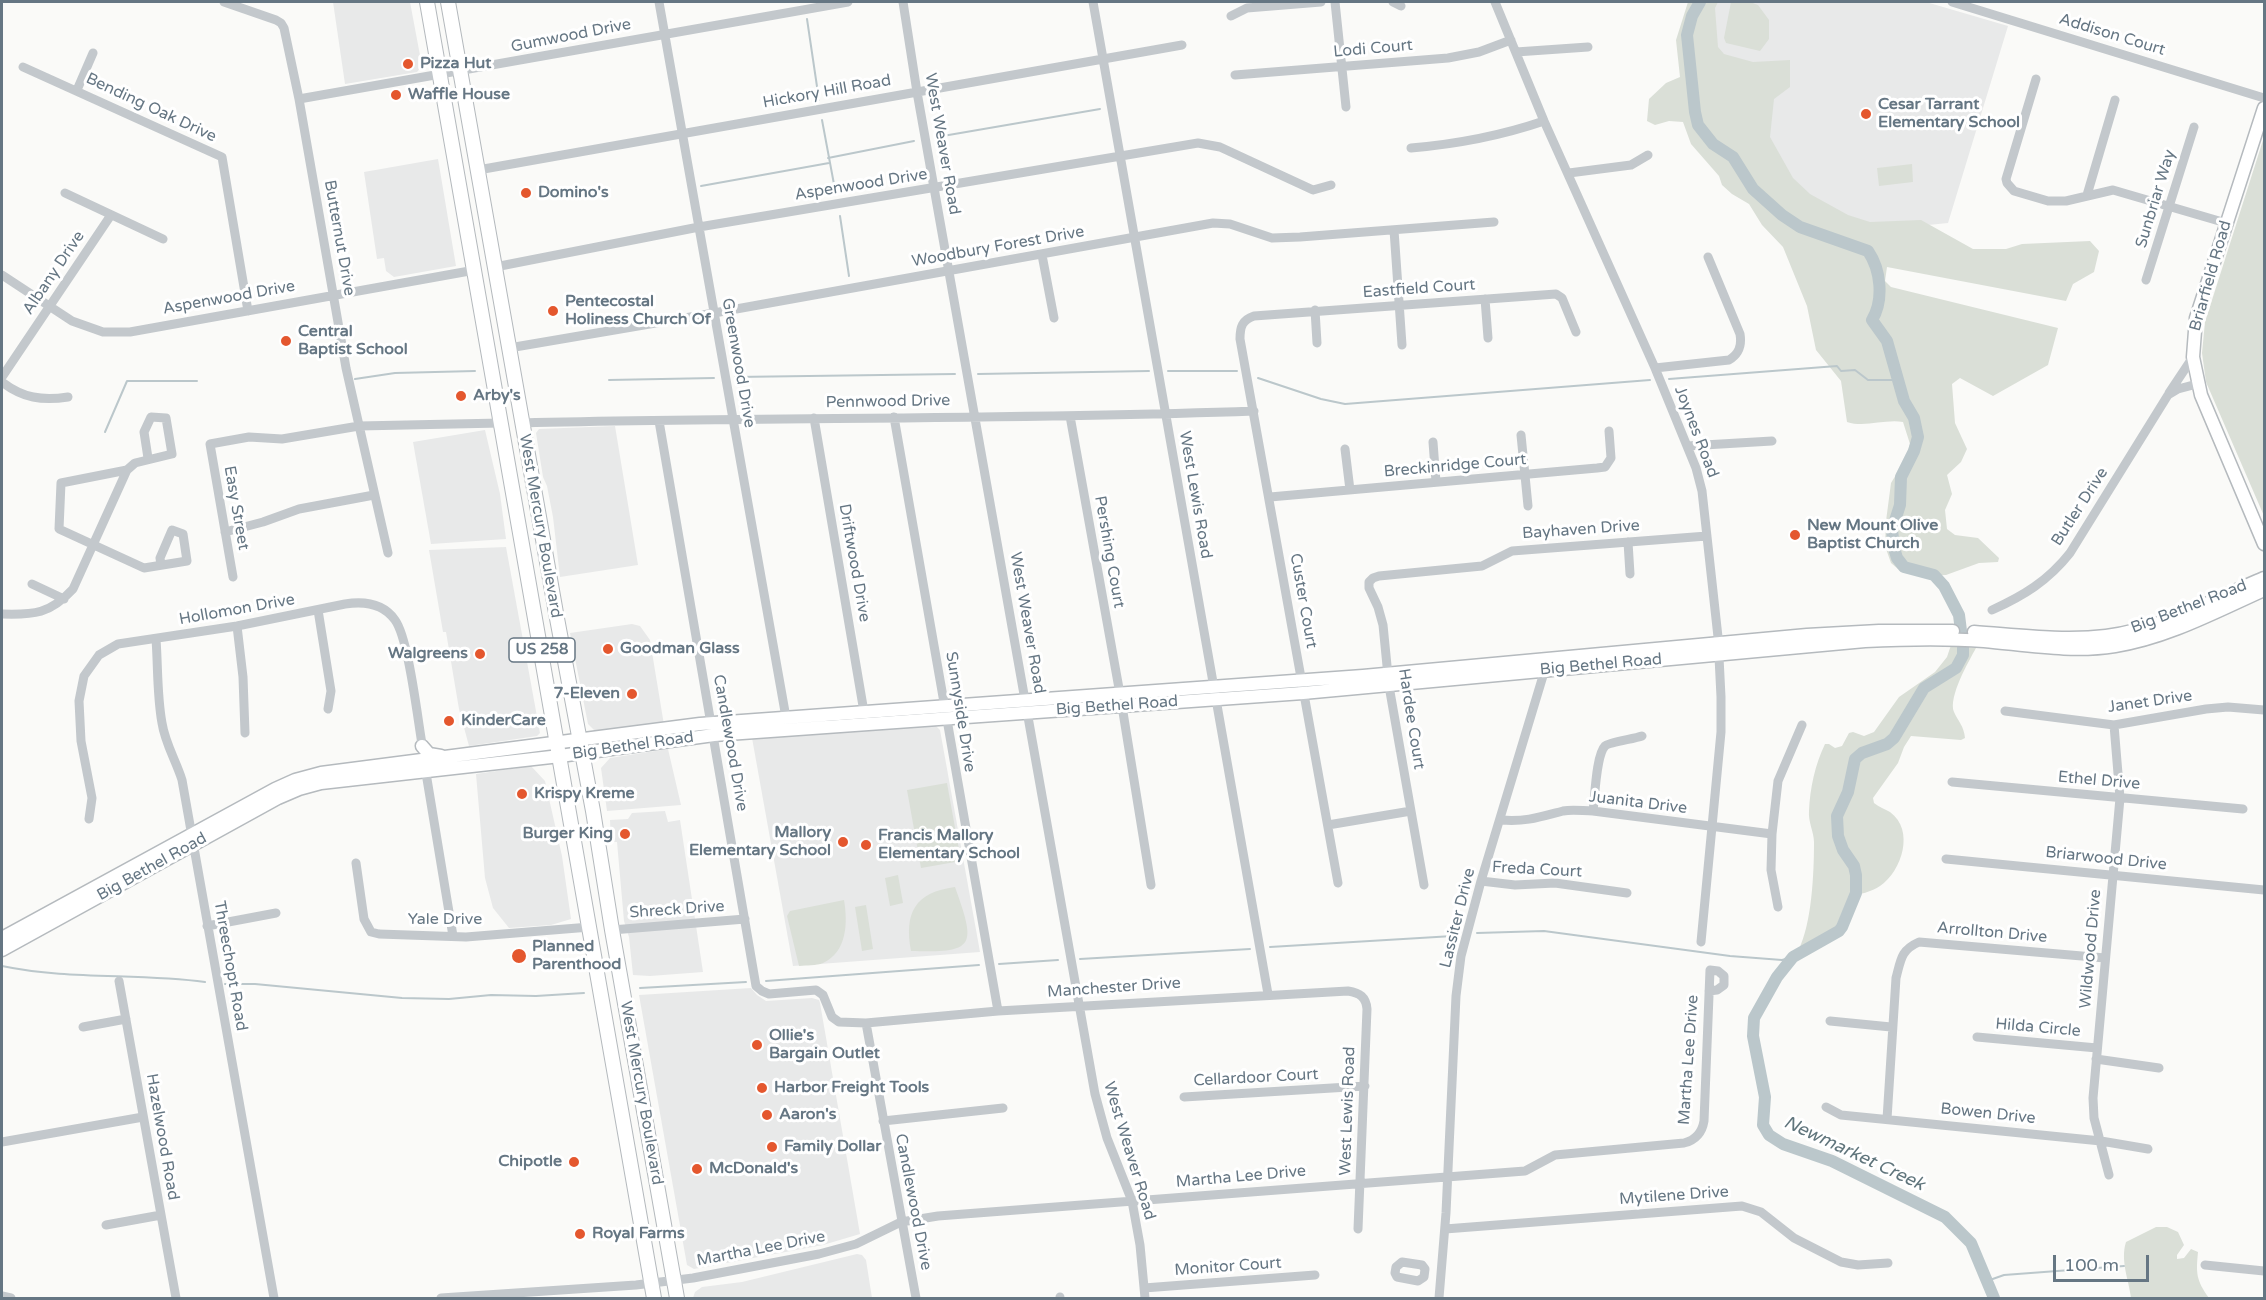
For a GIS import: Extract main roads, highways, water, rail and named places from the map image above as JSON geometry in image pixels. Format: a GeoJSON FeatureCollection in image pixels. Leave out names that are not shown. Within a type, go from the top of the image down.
{"type":"FeatureCollection","features":[{"type":"Feature","properties":{"kind":"highway","name":"West Mercury Boulevard"},"geometry":{"type":"LineString","coordinates":[[427,2],[654,1299]]}},
{"type":"Feature","properties":{"kind":"highway","name":"West Mercury Boulevard"},"geometry":{"type":"LineString","coordinates":[[448,2],[677,1299]]}},
{"type":"Feature","properties":{"kind":"main road","name":"Briarfield Road"},"geometry":{"type":"LineString","coordinates":[[2265,108],[2196,318],[2193,357],[2197,384],[2265,544]]}},
{"type":"Feature","properties":{"kind":"main road","name":"Big Bethel Road"},"geometry":{"type":"LineString","coordinates":[[2,950],[275,789],[303,777],[331,772],[425,765],[713,729],[1302,687],[1718,649],[1947,635],[2066,638],[2116,634],[2153,625],[2265,578]]}},
{"type":"Feature","properties":{"kind":"main road","name":"Big Bethel Road"},"geometry":{"type":"LineString","coordinates":[[1970,636],[2074,649],[2118,646],[2166,633],[2265,590]]}},
{"type":"Feature","properties":{"kind":"main road","name":"Big Bethel Road"},"geometry":{"type":"LineString","coordinates":[[787,723],[864,712],[946,712]]}},
{"type":"Feature","properties":{"kind":"main road"},"geometry":{"type":"LineString","coordinates":[[422,746],[429,754],[448,757]]}},
{"type":"Feature","properties":{"kind":"main road","name":"Big Bethel Road"},"geometry":{"type":"LineString","coordinates":[[425,765],[448,757],[559,749]]}},
{"type":"Feature","properties":{"kind":"main road","name":"Big Bethel Road"},"geometry":{"type":"LineString","coordinates":[[2,938],[192,839]]}},
{"type":"Feature","properties":{"kind":"waterway","name":"Newmarket Creek"},"geometry":{"type":"LineString","coordinates":[[1700,2],[1692,16],[1687,35],[1698,125],[1713,144],[1733,157],[1753,189],[1782,215],[1800,227],[1868,251],[1876,267],[1879,294],[1872,320],[1887,341],[1904,401],[1914,418],[1918,437],[1901,477],[1900,505],[1892,530],[1894,548],[1897,558],[1904,567],[1934,575],[1944,586],[1959,615],[1963,647],[1963,655],[1956,668],[1924,688],[1894,738],[1887,744],[1862,753],[1855,759],[1848,792],[1837,816],[1838,836],[1843,850],[1854,866],[1856,893],[1839,931],[1793,957],[1777,977],[1754,1018],[1753,1036],[1765,1097],[1763,1125],[1769,1135],[1783,1144],[1832,1161],[1945,1217],[1971,1243],[1994,1298]]}},
{"type":"Feature","properties":{"kind":"waterway"},"geometry":{"type":"LineString","coordinates":[[807,19],[819,100]]}},
{"type":"Feature","properties":{"kind":"waterway"},"geometry":{"type":"LineString","coordinates":[[937,137],[1100,109]]}},
{"type":"Feature","properties":{"kind":"waterway"},"geometry":{"type":"LineString","coordinates":[[822,120],[836,195]]}},
{"type":"Feature","properties":{"kind":"waterway"},"geometry":{"type":"LineString","coordinates":[[828,158],[914,141]]}},
{"type":"Feature","properties":{"kind":"waterway"},"geometry":{"type":"LineString","coordinates":[[701,186],[829,163]]}},
{"type":"Feature","properties":{"kind":"waterway"},"geometry":{"type":"LineString","coordinates":[[840,216],[849,276]]}},
{"type":"Feature","properties":{"kind":"waterway"},"geometry":{"type":"LineString","coordinates":[[1669,379],[1837,366],[1841,371],[1855,370],[1868,380],[1898,380]]}},
{"type":"Feature","properties":{"kind":"waterway"},"geometry":{"type":"LineString","coordinates":[[355,379],[395,373],[475,371]]}},
{"type":"Feature","properties":{"kind":"waterway"},"geometry":{"type":"LineString","coordinates":[[978,374],[1149,371]]}},
{"type":"Feature","properties":{"kind":"waterway"},"geometry":{"type":"LineString","coordinates":[[1168,371],[1237,371]]}},
{"type":"Feature","properties":{"kind":"waterway"},"geometry":{"type":"LineString","coordinates":[[735,377],[955,374]]}},
{"type":"Feature","properties":{"kind":"waterway"},"geometry":{"type":"LineString","coordinates":[[609,380],[714,378]]}},
{"type":"Feature","properties":{"kind":"waterway"},"geometry":{"type":"LineString","coordinates":[[1258,378],[1321,399],[1345,404],[1650,380]]}},
{"type":"Feature","properties":{"kind":"waterway"},"geometry":{"type":"LineString","coordinates":[[105,432],[127,381],[197,381]]}},
{"type":"Feature","properties":{"kind":"waterway"},"geometry":{"type":"LineString","coordinates":[[1477,933],[1544,931],[1730,956],[1782,960],[1793,957]]}},
{"type":"Feature","properties":{"kind":"waterway"},"geometry":{"type":"LineString","coordinates":[[1270,947],[1453,936]]}},
{"type":"Feature","properties":{"kind":"waterway"},"geometry":{"type":"LineString","coordinates":[[1080,959],[1250,949]]}},
{"type":"Feature","properties":{"kind":"waterway"},"geometry":{"type":"LineString","coordinates":[[999,964],[1058,960]]}},
{"type":"Feature","properties":{"kind":"waterway"},"geometry":{"type":"LineString","coordinates":[[766,981],[979,965]]}},
{"type":"Feature","properties":{"kind":"waterway"},"geometry":{"type":"LineString","coordinates":[[2,966],[52,973],[205,982]]}},
{"type":"Feature","properties":{"kind":"waterway"},"geometry":{"type":"LineString","coordinates":[[640,988],[746,982]]}},
{"type":"Feature","properties":{"kind":"waterway"},"geometry":{"type":"LineString","coordinates":[[225,984],[255,984],[402,998],[449,999],[491,995],[536,996],[584,993]]}},
{"type":"Feature","properties":{"kind":"waterway"},"geometry":{"type":"LineString","coordinates":[[1987,1281],[2004,1275],[2124,1266]]}},
{"type":"Feature","properties":{"kind":"place","name":"Pizza Hut"},"geometry":{"type":"Point","coordinates":[408,64]}},
{"type":"Feature","properties":{"kind":"place","name":"Waffle House"},"geometry":{"type":"Point","coordinates":[396,95]}},
{"type":"Feature","properties":{"kind":"place","name":"Cesar Tarrant Elementary School"},"geometry":{"type":"Point","coordinates":[1866,114]}},
{"type":"Feature","properties":{"kind":"place","name":"Domino's"},"geometry":{"type":"Point","coordinates":[526,193]}},
{"type":"Feature","properties":{"kind":"place","name":"Pentecostal Holiness Church Of"},"geometry":{"type":"Point","coordinates":[553,311]}},
{"type":"Feature","properties":{"kind":"place","name":"Central Baptist School"},"geometry":{"type":"Point","coordinates":[286,341]}},
{"type":"Feature","properties":{"kind":"place","name":"Arby's"},"geometry":{"type":"Point","coordinates":[461,396]}},
{"type":"Feature","properties":{"kind":"place","name":"New Mount Olive Baptist Church"},"geometry":{"type":"Point","coordinates":[1795,535]}},
{"type":"Feature","properties":{"kind":"place","name":"Goodman Glass"},"geometry":{"type":"Point","coordinates":[608,649]}},
{"type":"Feature","properties":{"kind":"place","name":"Walgreens"},"geometry":{"type":"Point","coordinates":[480,654]}},
{"type":"Feature","properties":{"kind":"place","name":"7-Eleven"},"geometry":{"type":"Point","coordinates":[632,694]}},
{"type":"Feature","properties":{"kind":"place","name":"KinderCare"},"geometry":{"type":"Point","coordinates":[449,721]}},
{"type":"Feature","properties":{"kind":"place","name":"Krispy Kreme"},"geometry":{"type":"Point","coordinates":[522,794]}},
{"type":"Feature","properties":{"kind":"place","name":"Burger King"},"geometry":{"type":"Point","coordinates":[625,834]}},
{"type":"Feature","properties":{"kind":"place","name":"Mallory Elementary School"},"geometry":{"type":"Point","coordinates":[843,842]}},
{"type":"Feature","properties":{"kind":"place","name":"Francis Mallory Elementary School"},"geometry":{"type":"Point","coordinates":[866,845]}},
{"type":"Feature","properties":{"kind":"place","name":"Planned Parenthood"},"geometry":{"type":"Point","coordinates":[519,956]}},
{"type":"Feature","properties":{"kind":"place","name":"Ollie's Bargain Outlet"},"geometry":{"type":"Point","coordinates":[757,1045]}},
{"type":"Feature","properties":{"kind":"place","name":"Harbor Freight Tools"},"geometry":{"type":"Point","coordinates":[762,1088]}},
{"type":"Feature","properties":{"kind":"place","name":"Aaron's"},"geometry":{"type":"Point","coordinates":[767,1115]}},
{"type":"Feature","properties":{"kind":"place","name":"Family Dollar"},"geometry":{"type":"Point","coordinates":[772,1147]}},
{"type":"Feature","properties":{"kind":"place","name":"Chipotle"},"geometry":{"type":"Point","coordinates":[574,1162]}},
{"type":"Feature","properties":{"kind":"place","name":"McDonald's"},"geometry":{"type":"Point","coordinates":[697,1169]}},
{"type":"Feature","properties":{"kind":"place","name":"Royal Farms"},"geometry":{"type":"Point","coordinates":[580,1234]}}]}
